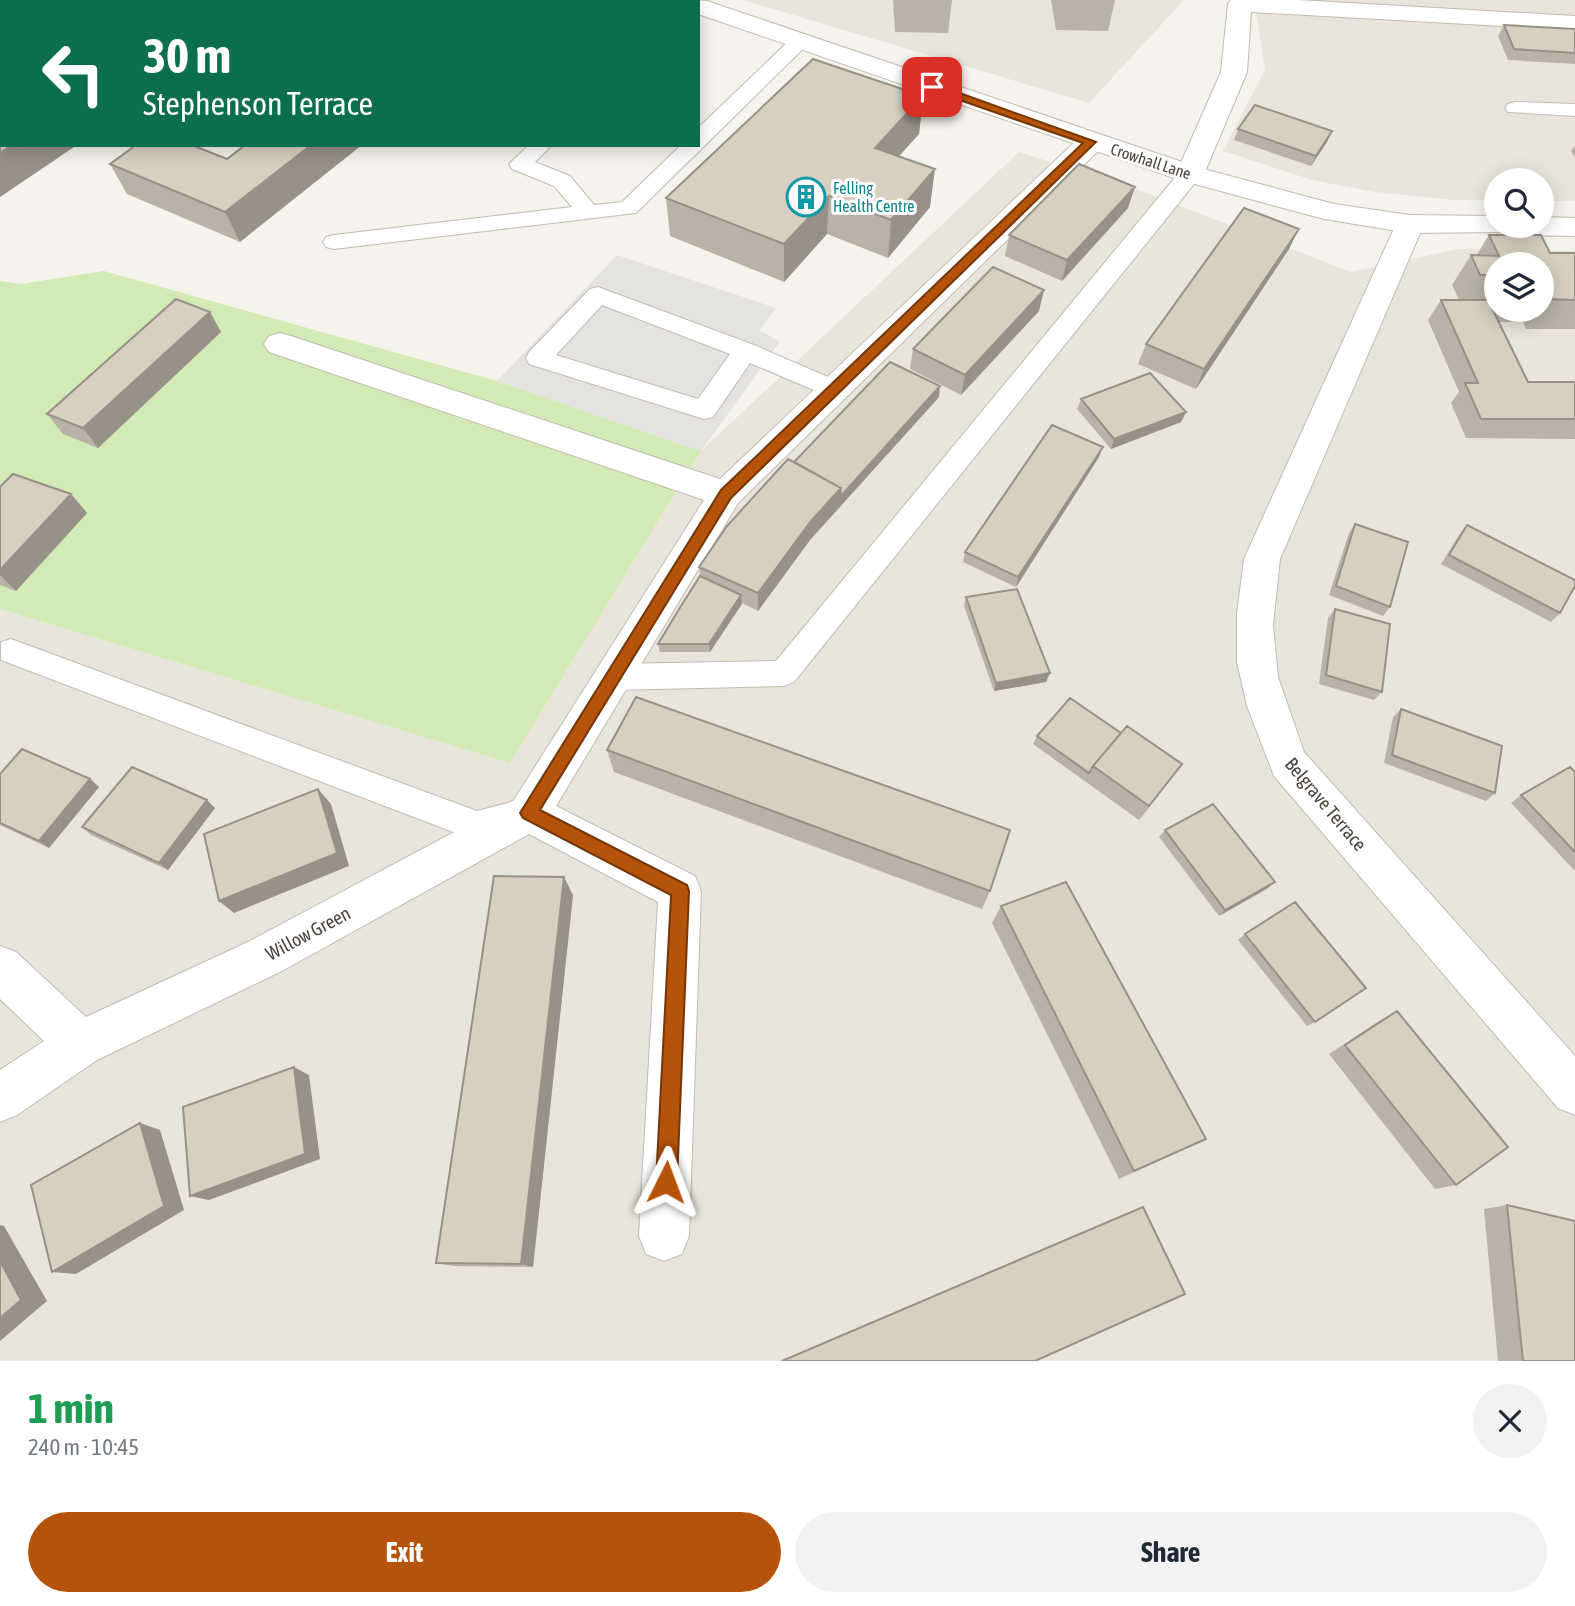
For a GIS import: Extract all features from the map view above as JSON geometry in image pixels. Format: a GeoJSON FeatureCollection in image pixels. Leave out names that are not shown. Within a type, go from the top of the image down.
{"type":"FeatureCollection","features":[{"type":"Feature","properties":{"kind":"street"},"geometry":{"type":"LineString","coordinates":[[1190,174],[1234,72],[1240,4],[1447,8],[1575,23]]}},
{"type":"Feature","properties":{"kind":"street","name":"Crowhall Lane"},"geometry":{"type":"LineString","coordinates":[[700,7],[1190,174],[1334,213],[1410,224],[1484,225]]}},
{"type":"Feature","properties":{"kind":"street"},"geometry":{"type":"LineString","coordinates":[[664,1236],[680,891],[529,813],[726,494],[1091,142]]}},
{"type":"Feature","properties":{"kind":"street","name":"Belgrave Terrace"},"geometry":{"type":"LineString","coordinates":[[1410,224],[1262,559],[1255,604],[1255,647],[1265,703],[1287,763],[1575,1091]]}},
{"type":"Feature","properties":{"kind":"street"},"geometry":{"type":"LineString","coordinates":[[1554,227],[1575,227]]}},
{"type":"Feature","properties":{"kind":"street"},"geometry":{"type":"LineString","coordinates":[[280,344],[726,494]]}},
{"type":"Feature","properties":{"kind":"street","name":"Willow Green"},"geometry":{"type":"LineString","coordinates":[[0,1098],[81,1044],[266,957],[529,813]]}},
{"type":"Feature","properties":{"kind":"street"},"geometry":{"type":"LineString","coordinates":[[0,968],[81,1044]]}},
{"type":"Feature","properties":{"kind":"lane"},"geometry":{"type":"LineString","coordinates":[[700,138],[800,41]]}},
{"type":"Feature","properties":{"kind":"lane"},"geometry":{"type":"LineString","coordinates":[[1515,108],[1575,110]]}},
{"type":"Feature","properties":{"kind":"lane"},"geometry":{"type":"LineString","coordinates":[[334,242],[628,208],[691,147]]}},
{"type":"Feature","properties":{"kind":"lane"},"geometry":{"type":"LineString","coordinates":[[538,148],[520,164],[562,181],[589,213]]}},
{"type":"Feature","properties":{"kind":"lane"},"geometry":{"type":"LineString","coordinates":[[613,677],[784,673],[1190,174]]}},
{"type":"Feature","properties":{"kind":"lane"},"geometry":{"type":"LineString","coordinates":[[744,351],[704,410],[538,358],[598,295],[744,351],[835,390]]}},
{"type":"Feature","properties":{"kind":"lane"},"geometry":{"type":"LineString","coordinates":[[11,651],[478,826],[529,813]]}},
{"type":"Feature","properties":{"kind":"shaded area"},"geometry":{"type":"Polygon","coordinates":[[[743,0],[1184,0],[1089,103],[743,0]]]}},
{"type":"Feature","properties":{"kind":"shaded area"},"geometry":{"type":"Polygon","coordinates":[[[1254,0],[1575,0],[1575,201],[1554,201],[1554,168],[1484,168],[1484,200],[1454,200],[1374,192],[1312,180],[1223,151],[1265,70],[1254,0]]]}},
{"type":"Feature","properties":{"kind":"shaded area"},"geometry":{"type":"Polygon","coordinates":[[[1019,152],[1136,189],[1351,272],[1458,249],[1575,251],[1575,1361],[0,1361],[0,609],[510,763],[701,451],[1019,152]]]}},
{"type":"Feature","properties":{"kind":"shaded area"},"geometry":{"type":"Polygon","coordinates":[[[617,255],[776,308],[760,330],[780,342],[701,451],[497,381],[617,255]]]}},
{"type":"Feature","properties":{"kind":"green space"},"geometry":{"type":"Polygon","coordinates":[[[104,271],[497,381],[701,451],[510,763],[0,609],[0,281],[21,284],[104,271]]]}},
{"type":"Feature","properties":{"kind":"building"},"geometry":{"type":"Polygon","coordinates":[[[1504,25],[1575,29],[1575,53],[1514,49],[1504,25]]]}},
{"type":"Feature","properties":{"kind":"building","name":"Felling Health Centre"},"geometry":{"type":"Polygon","coordinates":[[[813,59],[923,96],[875,148],[935,169],[891,220],[829,196],[784,244],[666,198],[813,59]]]}},
{"type":"Feature","properties":{"kind":"building"},"geometry":{"type":"Polygon","coordinates":[[[1255,105],[1332,131],[1316,156],[1238,129],[1255,105]]]}},
{"type":"Feature","properties":{"kind":"building"},"geometry":{"type":"Polygon","coordinates":[[[133,147],[197,147],[227,159],[242,147],[308,147],[225,212],[110,164],[133,147]]]}},
{"type":"Feature","properties":{"kind":"building"},"geometry":{"type":"Polygon","coordinates":[[[1079,164],[1135,187],[1067,260],[1009,235],[1079,164]]]}},
{"type":"Feature","properties":{"kind":"building"},"geometry":{"type":"Polygon","coordinates":[[[1244,208],[1299,229],[1204,369],[1146,344],[1244,208]]]}},
{"type":"Feature","properties":{"kind":"building"},"geometry":{"type":"Polygon","coordinates":[[[1490,238],[1542,238],[1550,252],[1497,252],[1490,238]]]}},
{"type":"Feature","properties":{"kind":"building"},"geometry":{"type":"Polygon","coordinates":[[[1554,253],[1575,253],[1575,300],[1554,299],[1554,253]]]}},
{"type":"Feature","properties":{"kind":"building"},"geometry":{"type":"Polygon","coordinates":[[[1471,255],[1484,255],[1484,275],[1480,275],[1471,255]]]}},
{"type":"Feature","properties":{"kind":"building"},"geometry":{"type":"Polygon","coordinates":[[[993,267],[1044,290],[965,375],[913,349],[993,267]]]}},
{"type":"Feature","properties":{"kind":"building"},"geometry":{"type":"Polygon","coordinates":[[[176,299],[210,312],[83,428],[47,414],[176,299]]]}},
{"type":"Feature","properties":{"kind":"building"},"geometry":{"type":"Polygon","coordinates":[[[1441,300],[1484,300],[1484,322],[1499,322],[1528,382],[1575,382],[1575,419],[1481,419],[1465,383],[1478,383],[1441,300]]]}},
{"type":"Feature","properties":{"kind":"building"},"geometry":{"type":"Polygon","coordinates":[[[890,362],[940,386],[840,497],[841,488],[794,462],[890,362]]]}},
{"type":"Feature","properties":{"kind":"building"},"geometry":{"type":"Polygon","coordinates":[[[1150,373],[1186,412],[1114,439],[1081,399],[1150,373]]]}},
{"type":"Feature","properties":{"kind":"building"},"geometry":{"type":"Polygon","coordinates":[[[1052,425],[1103,447],[1018,577],[965,552],[1052,425]]]}},
{"type":"Feature","properties":{"kind":"building"},"geometry":{"type":"Polygon","coordinates":[[[788,459],[841,488],[811,521],[758,593],[699,567],[727,526],[788,459]]]}},
{"type":"Feature","properties":{"kind":"building"},"geometry":{"type":"Polygon","coordinates":[[[13,474],[71,494],[0,570],[0,487],[13,474]]]}},
{"type":"Feature","properties":{"kind":"building"},"geometry":{"type":"Polygon","coordinates":[[[1355,524],[1408,542],[1390,607],[1336,586],[1355,524]]]}},
{"type":"Feature","properties":{"kind":"building"},"geometry":{"type":"Polygon","coordinates":[[[1467,525],[1575,580],[1575,586],[1560,613],[1449,555],[1467,525]]]}},
{"type":"Feature","properties":{"kind":"building"},"geometry":{"type":"Polygon","coordinates":[[[700,576],[741,595],[709,644],[658,644],[681,606],[700,576]]]}},
{"type":"Feature","properties":{"kind":"building"},"geometry":{"type":"Polygon","coordinates":[[[1017,589],[1050,673],[996,683],[966,597],[1017,589]]]}},
{"type":"Feature","properties":{"kind":"building"},"geometry":{"type":"Polygon","coordinates":[[[1335,609],[1390,624],[1382,692],[1326,675],[1335,609]]]}},
{"type":"Feature","properties":{"kind":"building"},"geometry":{"type":"Polygon","coordinates":[[[636,697],[1010,830],[990,891],[607,750],[636,697]]]}},
{"type":"Feature","properties":{"kind":"building"},"geometry":{"type":"Polygon","coordinates":[[[1070,698],[1121,733],[1089,773],[1037,736],[1070,698]]]}},
{"type":"Feature","properties":{"kind":"building"},"geometry":{"type":"Polygon","coordinates":[[[1401,709],[1502,746],[1495,793],[1392,755],[1401,709]]]}},
{"type":"Feature","properties":{"kind":"building"},"geometry":{"type":"Polygon","coordinates":[[[1127,726],[1182,764],[1149,806],[1093,766],[1127,726]]]}},
{"type":"Feature","properties":{"kind":"building"},"geometry":{"type":"Polygon","coordinates":[[[22,749],[90,779],[39,841],[0,823],[0,774],[22,749]]]}},
{"type":"Feature","properties":{"kind":"building"},"geometry":{"type":"Polygon","coordinates":[[[132,767],[207,800],[159,863],[82,827],[132,767]]]}},
{"type":"Feature","properties":{"kind":"building"},"geometry":{"type":"Polygon","coordinates":[[[1570,767],[1575,772],[1575,852],[1521,795],[1570,767]]]}},
{"type":"Feature","properties":{"kind":"building"},"geometry":{"type":"Polygon","coordinates":[[[318,789],[337,853],[219,901],[204,834],[318,789]]]}},
{"type":"Feature","properties":{"kind":"building"},"geometry":{"type":"Polygon","coordinates":[[[1213,804],[1275,882],[1225,910],[1165,830],[1213,804]]]}},
{"type":"Feature","properties":{"kind":"building"},"geometry":{"type":"Polygon","coordinates":[[[494,876],[564,877],[521,1264],[436,1263],[494,876]]]}},
{"type":"Feature","properties":{"kind":"building"},"geometry":{"type":"Polygon","coordinates":[[[1066,882],[1206,1139],[1134,1171],[1001,906],[1066,882]]]}},
{"type":"Feature","properties":{"kind":"building"},"geometry":{"type":"Polygon","coordinates":[[[1295,902],[1366,988],[1315,1022],[1245,934],[1295,902]]]}},
{"type":"Feature","properties":{"kind":"building"},"geometry":{"type":"Polygon","coordinates":[[[1397,1011],[1508,1147],[1456,1185],[1345,1045],[1397,1011]]]}},
{"type":"Feature","properties":{"kind":"building"},"geometry":{"type":"Polygon","coordinates":[[[294,1067],[305,1154],[190,1196],[183,1107],[294,1067]]]}},
{"type":"Feature","properties":{"kind":"building"},"geometry":{"type":"Polygon","coordinates":[[[140,1123],[164,1206],[52,1272],[31,1185],[140,1123]]]}},
{"type":"Feature","properties":{"kind":"building"},"geometry":{"type":"Polygon","coordinates":[[[1507,1205],[1575,1221],[1575,1361],[1523,1361],[1507,1205]]]}},
{"type":"Feature","properties":{"kind":"building"},"geometry":{"type":"Polygon","coordinates":[[[1143,1207],[1185,1294],[1035,1361],[782,1361],[1143,1207]]]}},
{"type":"Feature","properties":{"kind":"building"},"geometry":{"type":"Polygon","coordinates":[[[0,1261],[21,1300],[0,1318],[0,1261]]]}},
{"type":"Feature","properties":{"kind":"place","name":"Felling Health Centre"},"geometry":{"type":"Point","coordinates":[806,197]}},
{"type":"Feature","properties":{"kind":"route"},"geometry":{"type":"LineString","coordinates":[[666,1182],[680,891],[529,813],[726,494],[1091,142],[932,87]]}}]}
